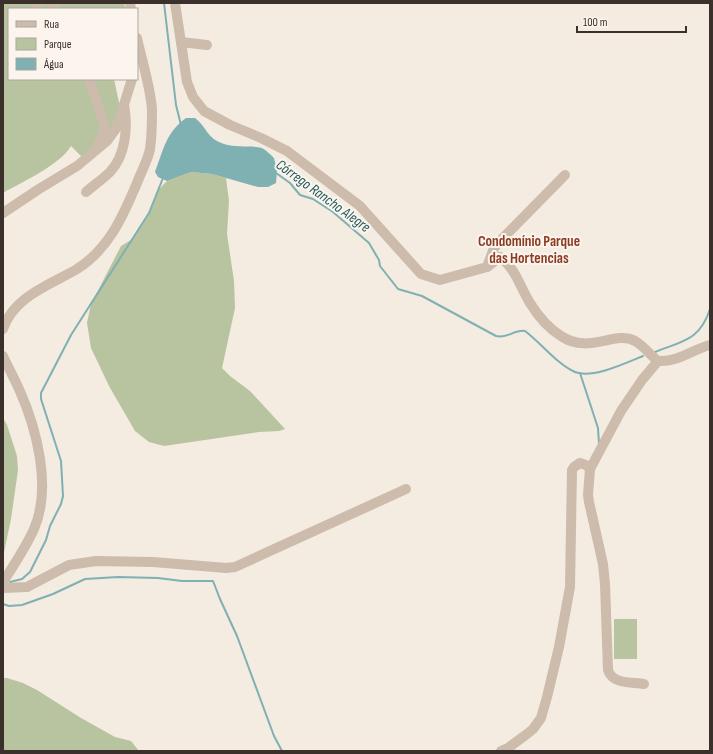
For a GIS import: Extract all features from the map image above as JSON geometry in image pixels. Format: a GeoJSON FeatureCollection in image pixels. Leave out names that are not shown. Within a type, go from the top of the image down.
{"type":"FeatureCollection","features":[{"type":"Feature","properties":{"kind":"street"},"geometry":{"type":"LineString","coordinates":[[175,3],[186,82],[193,97],[204,111],[230,125],[287,151],[360,206],[421,274],[440,280],[487,267],[500,257],[508,262],[513,269],[536,312],[544,322],[561,336],[571,341],[580,344],[591,344],[622,338],[629,339],[636,341],[658,361],[667,362],[678,359],[710,345]]}},
{"type":"Feature","properties":{"kind":"street"},"geometry":{"type":"LineString","coordinates":[[181,42],[207,45]]}},
{"type":"Feature","properties":{"kind":"street"},"geometry":{"type":"LineString","coordinates":[[3,328],[9,316],[24,299],[83,265],[106,243],[118,225],[150,150],[152,110],[150,96],[139,61],[138,50]]}},
{"type":"Feature","properties":{"kind":"street"},"geometry":{"type":"LineString","coordinates":[[89,80],[104,124],[104,133],[95,151]]}},
{"type":"Feature","properties":{"kind":"street"},"geometry":{"type":"LineString","coordinates":[[3,213],[77,166],[107,141],[114,131],[132,80]]}},
{"type":"Feature","properties":{"kind":"street"},"geometry":{"type":"LineString","coordinates":[[86,192],[110,172],[120,155],[127,128],[124,103]]}},
{"type":"Feature","properties":{"kind":"street"},"geometry":{"type":"LineString","coordinates":[[487,267],[494,248],[499,242],[565,175]]}},
{"type":"Feature","properties":{"kind":"street"},"geometry":{"type":"LineString","coordinates":[[3,356],[19,390],[36,439],[42,484],[41,505],[34,529],[3,582]]}},
{"type":"Feature","properties":{"kind":"street"},"geometry":{"type":"LineString","coordinates":[[644,684],[614,679],[609,674],[606,584],[588,495],[590,469],[621,411],[642,380],[658,361]]}},
{"type":"Feature","properties":{"kind":"street"},"geometry":{"type":"LineString","coordinates":[[501,751],[508,748],[527,734],[537,724],[543,712],[559,647],[570,587],[572,470],[580,463],[584,464],[590,469]]}},
{"type":"Feature","properties":{"kind":"street"},"geometry":{"type":"LineString","coordinates":[[3,588],[27,587],[69,565],[96,561],[153,562],[226,568],[234,567],[406,489]]}},
{"type":"Feature","properties":{"kind":"green space"},"geometry":{"type":"Polygon","coordinates":[[[3,3],[124,3],[126,8],[8,8],[8,80],[114,80],[120,107],[117,124],[83,158],[71,146],[66,153],[50,166],[3,193],[3,3]]]}},
{"type":"Feature","properties":{"kind":"green space"},"geometry":{"type":"Polygon","coordinates":[[[191,172],[212,174],[226,178],[229,201],[227,234],[234,281],[235,308],[222,368],[250,391],[285,429],[164,446],[149,442],[135,431],[109,386],[91,348],[87,323],[91,304],[121,246],[131,240],[141,227],[148,216],[158,190],[167,181],[191,172]]]}},
{"type":"Feature","properties":{"kind":"green space"},"geometry":{"type":"Polygon","coordinates":[[[3,418],[7,425],[17,456],[18,470],[11,519],[3,557],[3,418]]]}},
{"type":"Feature","properties":{"kind":"green space"},"geometry":{"type":"Polygon","coordinates":[[[614,619],[637,619],[637,659],[614,659],[614,619]]]}},
{"type":"Feature","properties":{"kind":"green space"},"geometry":{"type":"Polygon","coordinates":[[[3,678],[23,683],[37,690],[81,718],[115,737],[131,741],[139,751],[3,751],[3,678]]]}},
{"type":"Feature","properties":{"kind":"water"},"geometry":{"type":"Polygon","coordinates":[[[186,118],[195,118],[199,121],[210,136],[218,142],[234,146],[258,147],[265,150],[274,158],[277,170],[276,183],[268,187],[258,187],[212,174],[191,172],[167,181],[158,177],[155,172],[166,142],[179,123],[186,118]]]}},
{"type":"Feature","properties":{"kind":"waterway"},"geometry":{"type":"LineString","coordinates":[[164,3],[176,105],[181,125]]}},
{"type":"Feature","properties":{"kind":"waterway","name":"Córrego Rancho Alegre"},"geometry":{"type":"LineString","coordinates":[[276,173],[290,183],[300,195],[313,199],[333,212],[369,243],[379,260],[380,266],[398,289],[422,296],[496,336],[500,337],[518,331],[525,331],[562,364],[569,369],[582,374],[600,372],[643,356]]}},
{"type":"Feature","properties":{"kind":"waterway","name":"Córrego Rancho Alegre"},"geometry":{"type":"LineString","coordinates":[[10,582],[22,579],[30,572],[46,540],[50,526],[61,504],[63,496],[61,461],[41,399],[41,393],[71,335],[149,213],[163,178]]}},
{"type":"Feature","properties":{"kind":"waterway","name":"Córrego Rancho Alegre"},"geometry":{"type":"LineString","coordinates":[[655,352],[682,342],[696,333],[706,319],[710,309]]}},
{"type":"Feature","properties":{"kind":"waterway"},"geometry":{"type":"LineString","coordinates":[[580,373],[598,428],[599,444]]}},
{"type":"Feature","properties":{"kind":"waterway"},"geometry":{"type":"LineString","coordinates":[[3,604],[9,606],[22,605],[53,594],[85,579],[118,577],[158,578],[182,581],[213,581],[237,636],[274,736],[282,751]]}},
{"type":"Feature","properties":{"kind":"district","name":"Condomínio Parque das Hortencias"},"geometry":{"type":"Point","coordinates":[529,250]}}]}
